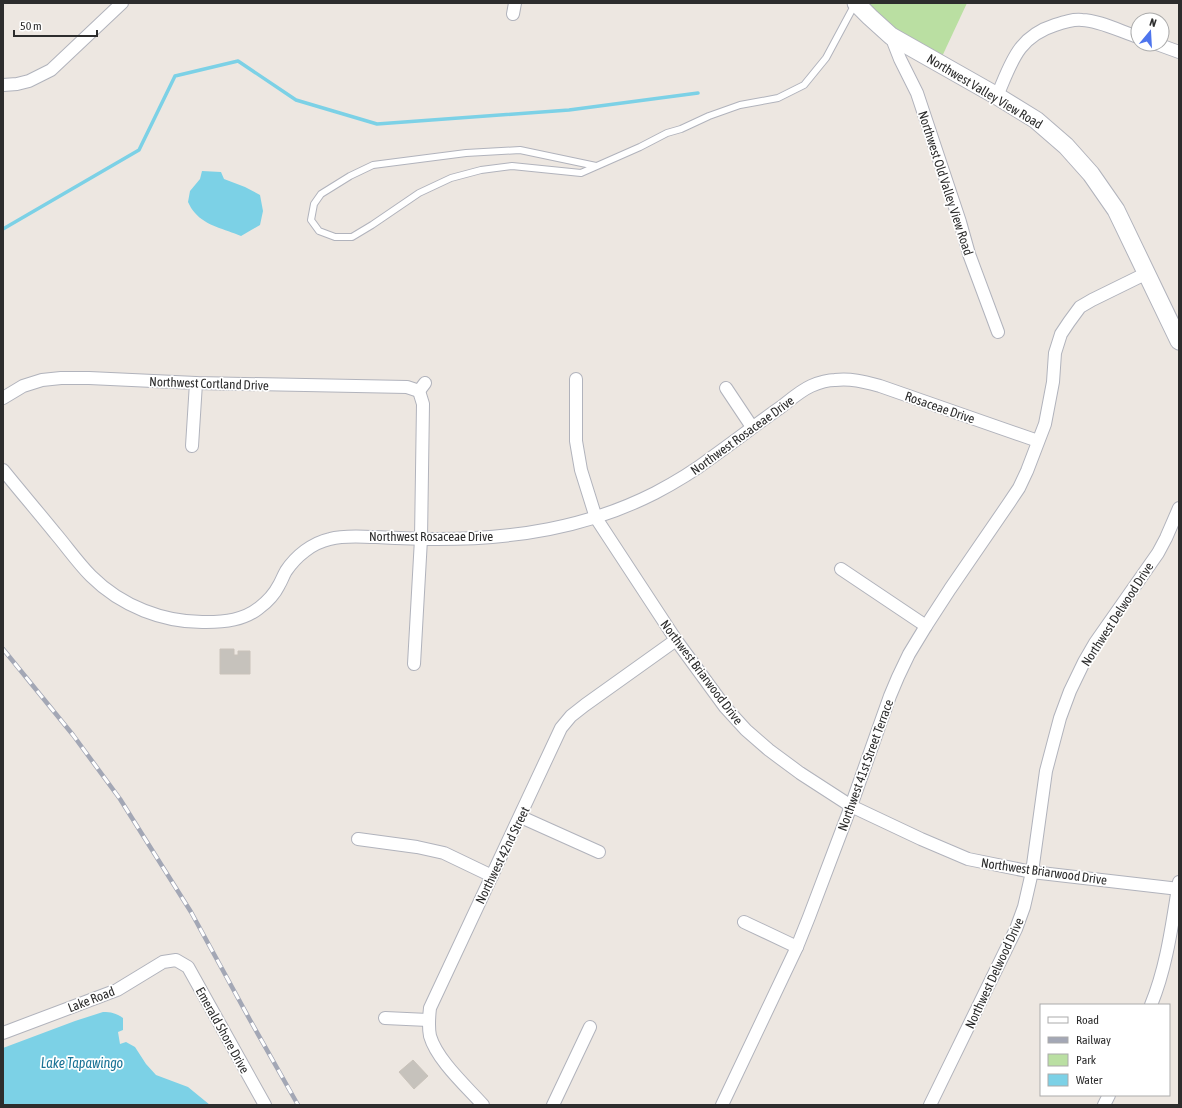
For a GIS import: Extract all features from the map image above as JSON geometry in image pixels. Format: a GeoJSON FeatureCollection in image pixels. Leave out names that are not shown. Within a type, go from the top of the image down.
{"type":"FeatureCollection","features":[{"type":"Feature","properties":{"kind":"street"},"geometry":{"type":"LineString","coordinates":[[3,85],[29,81],[51,70],[122,3]]}},
{"type":"Feature","properties":{"kind":"street","name":"Northwest Valley View Road"},"geometry":{"type":"LineString","coordinates":[[856,3],[891,36],[998,96],[1036,120],[1066,146],[1091,174],[1116,210],[1179,341]]}},
{"type":"Feature","properties":{"kind":"street"},"geometry":{"type":"LineString","coordinates":[[998,96],[1014,57],[1023,44],[1035,34],[1049,27],[1068,21],[1083,20],[1096,22],[1130,34]]}},
{"type":"Feature","properties":{"kind":"street","name":"Northwest Old Valley View Road"},"geometry":{"type":"LineString","coordinates":[[891,36],[900,59],[917,93],[960,222],[969,254],[998,332]]}},
{"type":"Feature","properties":{"kind":"street","name":"Northwest 41st Street Terrace"},"geometry":{"type":"LineString","coordinates":[[722,1105],[797,947],[851,806],[890,696],[909,654],[926,626],[1019,488],[1027,471],[1045,424],[1050,404],[1055,353],[1061,334],[1080,307],[1147,273]]}},
{"type":"Feature","properties":{"kind":"street","name":"Northwest Cortland Drive"},"geometry":{"type":"LineString","coordinates":[[3,398],[23,386],[42,380],[61,378],[96,378],[196,383],[422,387],[421,539],[414,664]]}},
{"type":"Feature","properties":{"kind":"street","name":"Rosaceae Drive"},"geometry":{"type":"LineString","coordinates":[[842,379],[865,382],[880,386],[1038,441]]}},
{"type":"Feature","properties":{"kind":"street","name":"Northwest Rosaceae Drive"},"geometry":{"type":"LineString","coordinates":[[3,470],[91,576],[110,592],[131,605],[153,615],[173,620],[199,623],[225,622],[243,617],[259,609],[278,587],[284,574],[298,556],[328,539],[356,536],[421,539],[484,538],[522,534],[566,526],[596,518],[654,494],[683,477],[809,387],[842,379]]}},
{"type":"Feature","properties":{"kind":"street","name":"Northwest Briarwood Drive"},"geometry":{"type":"LineString","coordinates":[[576,380],[576,441],[581,470],[596,518],[676,640],[725,707],[746,730],[769,750],[800,773],[851,806],[968,859],[1032,872],[1179,887]]}},
{"type":"Feature","properties":{"kind":"street"},"geometry":{"type":"LineString","coordinates":[[192,446],[196,383]]}},
{"type":"Feature","properties":{"kind":"street"},"geometry":{"type":"LineString","coordinates":[[726,388],[752,428]]}},
{"type":"Feature","properties":{"kind":"street","name":"Northwest Delwood Drive"},"geometry":{"type":"LineString","coordinates":[[930,1105],[1016,929],[1024,907],[1032,872],[1046,771],[1060,718],[1070,691],[1095,643],[1158,553],[1179,508]]}},
{"type":"Feature","properties":{"kind":"street"},"geometry":{"type":"LineString","coordinates":[[841,569],[926,626]]}},
{"type":"Feature","properties":{"kind":"street","name":"Northwest 42nd Street"},"geometry":{"type":"LineString","coordinates":[[483,1105],[435,1050],[430,1034],[428,1020],[430,1008],[521,817],[561,728],[571,716],[585,705],[676,640]]}},
{"type":"Feature","properties":{"kind":"street"},"geometry":{"type":"LineString","coordinates":[[521,817],[599,852]]}},
{"type":"Feature","properties":{"kind":"street"},"geometry":{"type":"LineString","coordinates":[[358,839],[417,847],[444,853],[492,876]]}},
{"type":"Feature","properties":{"kind":"street"},"geometry":{"type":"LineString","coordinates":[[1151,1004],[1164,966],[1179,887]]}},
{"type":"Feature","properties":{"kind":"street"},"geometry":{"type":"LineString","coordinates":[[744,922],[797,947]]}},
{"type":"Feature","properties":{"kind":"street","name":"Lake Road"},"geometry":{"type":"LineString","coordinates":[[3,1033],[117,990],[163,962],[176,960]]}},
{"type":"Feature","properties":{"kind":"street","name":"Emerald Shore Drive"},"geometry":{"type":"LineString","coordinates":[[176,960],[188,967],[265,1105]]}},
{"type":"Feature","properties":{"kind":"street"},"geometry":{"type":"LineString","coordinates":[[385,1018],[428,1020]]}},
{"type":"Feature","properties":{"kind":"street"},"geometry":{"type":"LineString","coordinates":[[553,1105],[590,1026]]}},
{"type":"Feature","properties":{"kind":"lane"},"geometry":{"type":"LineString","coordinates":[[596,166],[520,150],[466,153],[373,165],[350,176],[321,194],[314,204],[311,220],[319,232],[335,237],[352,237],[419,193],[451,178],[481,170],[512,166],[581,173],[640,147],[667,133],[681,129],[709,116],[740,106],[778,98],[804,85],[826,58],[856,3]]}},
{"type":"Feature","properties":{"kind":"green space"},"geometry":{"type":"Polygon","coordinates":[[[856,3],[967,3],[939,63],[856,3]]]}},
{"type":"Feature","properties":{"kind":"water"},"geometry":{"type":"Polygon","coordinates":[[[202,171],[221,172],[224,179],[245,187],[260,195],[263,211],[260,225],[241,236],[210,224],[199,217],[193,211],[188,202],[190,191],[200,179],[202,171]]]}},
{"type":"Feature","properties":{"kind":"water","name":"Lake Tapawingo"},"geometry":{"type":"Polygon","coordinates":[[[103,1012],[113,1013],[123,1018],[123,1030],[118,1032],[120,1044],[126,1042],[135,1047],[146,1064],[156,1075],[188,1087],[210,1105],[3,1105],[3,1048],[103,1012]]]}},
{"type":"Feature","properties":{"kind":"building"},"geometry":{"type":"Polygon","coordinates":[[[220,649],[234,649],[234,655],[238,655],[238,651],[250,651],[250,674],[220,674],[220,649]]]}},
{"type":"Feature","properties":{"kind":"building"},"geometry":{"type":"Polygon","coordinates":[[[413,1060],[428,1076],[414,1089],[399,1072],[413,1060]]]}},
{"type":"Feature","properties":{"kind":"waterway"},"geometry":{"type":"LineString","coordinates":[[3,229],[139,150],[175,76],[238,61],[296,100],[377,124],[569,110],[698,93]]}},
{"type":"Feature","properties":{"kind":"railway"},"geometry":{"type":"LineString","coordinates":[[3,649],[73,735],[120,799],[191,912],[298,1105]]}}]}
